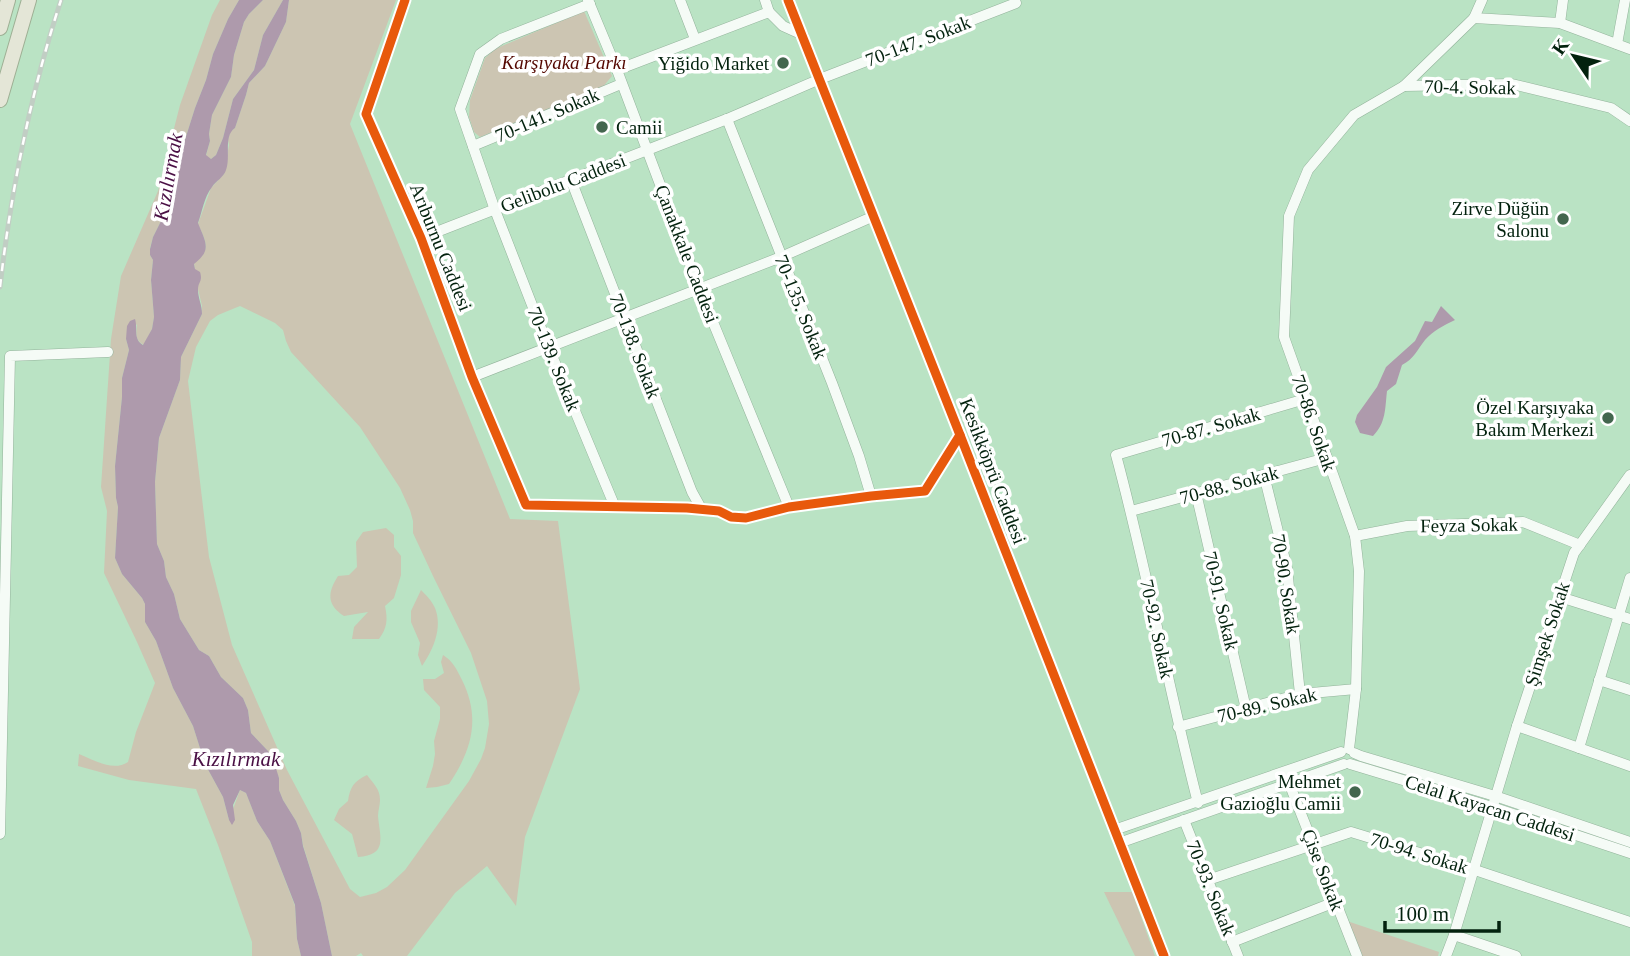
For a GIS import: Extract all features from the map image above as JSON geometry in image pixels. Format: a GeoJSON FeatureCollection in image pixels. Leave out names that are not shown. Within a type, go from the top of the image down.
{"type":"FeatureCollection","features":[{"type":"Feature","properties":{"kind":"highway"},"geometry":{"type":"LineString","coordinates":[[0,28],[8,0]]}},
{"type":"Feature","properties":{"kind":"highway"},"geometry":{"type":"LineString","coordinates":[[0,100],[30,0]]}},
{"type":"Feature","properties":{"kind":"street","name":"Arıburnu Caddesi"},"geometry":{"type":"LineString","coordinates":[[405,0],[366,114],[421,238],[472,377],[526,505],[615,507]]}},
{"type":"Feature","properties":{"kind":"street"},"geometry":{"type":"LineString","coordinates":[[680,0],[695,39]]}},
{"type":"Feature","properties":{"kind":"street"},"geometry":{"type":"LineString","coordinates":[[765,0],[769,12],[783,26],[803,35]]}},
{"type":"Feature","properties":{"kind":"street","name":"Kesikköprü Caddesi"},"geometry":{"type":"LineString","coordinates":[[788,0],[1164,956]]}},
{"type":"Feature","properties":{"kind":"street"},"geometry":{"type":"LineString","coordinates":[[1404,86],[1474,18],[1482,0]]}},
{"type":"Feature","properties":{"kind":"street"},"geometry":{"type":"LineString","coordinates":[[1560,23],[1563,0]]}},
{"type":"Feature","properties":{"kind":"street"},"geometry":{"type":"LineString","coordinates":[[1617,44],[1625,0]]}},
{"type":"Feature","properties":{"kind":"street","name":"Çanakkale Caddesi"},"geometry":{"type":"LineString","coordinates":[[589,2],[699,288],[789,507]]}},
{"type":"Feature","properties":{"kind":"street","name":"70-139. Sokak"},"geometry":{"type":"LineString","coordinates":[[589,2],[500,39],[480,54],[460,109],[495,210],[615,507]]}},
{"type":"Feature","properties":{"kind":"street","name":"70-147. Sokak"},"geometry":{"type":"LineString","coordinates":[[820,79],[1016,3]]}},
{"type":"Feature","properties":{"kind":"street"},"geometry":{"type":"LineString","coordinates":[[617,70],[769,12]]}},
{"type":"Feature","properties":{"kind":"street"},"geometry":{"type":"LineString","coordinates":[[1474,18],[1560,23],[1630,49]]}},
{"type":"Feature","properties":{"kind":"street","name":"Gelibolu Caddesi"},"geometry":{"type":"LineString","coordinates":[[421,238],[727,119],[820,79]]}},
{"type":"Feature","properties":{"kind":"street","name":"70-141. Sokak"},"geometry":{"type":"LineString","coordinates":[[473,146],[621,84]]}},
{"type":"Feature","properties":{"kind":"street","name":"70-4. Sokak"},"geometry":{"type":"LineString","coordinates":[[1354,115],[1404,86],[1513,84],[1611,108],[1630,121]]}},
{"type":"Feature","properties":{"kind":"street","name":"70-86. Sokak"},"geometry":{"type":"LineString","coordinates":[[1348,751],[1356,689],[1359,571],[1355,536],[1284,337],[1289,216],[1308,170],[1354,115]]}},
{"type":"Feature","properties":{"kind":"street","name":"70-135. Sokak"},"geometry":{"type":"LineString","coordinates":[[727,119],[846,420],[871,496]]}},
{"type":"Feature","properties":{"kind":"street","name":"70-138. Sokak"},"geometry":{"type":"LineString","coordinates":[[571,180],[692,492],[702,510]]}},
{"type":"Feature","properties":{"kind":"street"},"geometry":{"type":"LineString","coordinates":[[472,377],[781,257],[874,216]]}},
{"type":"Feature","properties":{"kind":"street"},"geometry":{"type":"LineString","coordinates":[[0,834],[10,356],[108,352]]}},
{"type":"Feature","properties":{"kind":"street","name":"70-87. Sokak"},"geometry":{"type":"LineString","coordinates":[[1116,455],[1305,399]]}},
{"type":"Feature","properties":{"kind":"street"},"geometry":{"type":"LineString","coordinates":[[615,507],[702,510],[746,518],[789,507],[925,491],[960,435]]}},
{"type":"Feature","properties":{"kind":"street","name":"70-92. Sokak"},"geometry":{"type":"LineString","coordinates":[[1116,455],[1198,803]]}},
{"type":"Feature","properties":{"kind":"street","name":"70-88. Sokak"},"geometry":{"type":"LineString","coordinates":[[1131,511],[1326,458]]}},
{"type":"Feature","properties":{"kind":"street","name":"70-90. Sokak"},"geometry":{"type":"LineString","coordinates":[[1264,475],[1287,568],[1300,694]]}},
{"type":"Feature","properties":{"kind":"street","name":"Şimşek Sokak"},"geometry":{"type":"LineString","coordinates":[[1446,956],[1574,553],[1630,475]]}},
{"type":"Feature","properties":{"kind":"street","name":"70-91. Sokak"},"geometry":{"type":"LineString","coordinates":[[1196,493],[1246,709]]}},
{"type":"Feature","properties":{"kind":"street","name":"Feyza Sokak"},"geometry":{"type":"LineString","coordinates":[[1355,536],[1408,526],[1523,522],[1580,545]]}},
{"type":"Feature","properties":{"kind":"street"},"geometry":{"type":"LineString","coordinates":[[1579,748],[1630,578]]}},
{"type":"Feature","properties":{"kind":"street"},"geometry":{"type":"LineString","coordinates":[[1560,597],[1630,618]]}},
{"type":"Feature","properties":{"kind":"street"},"geometry":{"type":"LineString","coordinates":[[1599,680],[1630,690]]}},
{"type":"Feature","properties":{"kind":"street","name":"70-89. Sokak"},"geometry":{"type":"LineString","coordinates":[[1178,727],[1300,694],[1356,689]]}},
{"type":"Feature","properties":{"kind":"street"},"geometry":{"type":"LineString","coordinates":[[1517,726],[1630,766]]}},
{"type":"Feature","properties":{"kind":"street"},"geometry":{"type":"LineString","coordinates":[[1114,831],[1348,751]]}},
{"type":"Feature","properties":{"kind":"street"},"geometry":{"type":"LineString","coordinates":[[1347,764],[1340,760],[1348,751]]}},
{"type":"Feature","properties":{"kind":"street","name":"Celal Kayacan Caddesi"},"geometry":{"type":"LineString","coordinates":[[1348,751],[1630,853]]}},
{"type":"Feature","properties":{"kind":"street"},"geometry":{"type":"LineString","coordinates":[[1119,843],[1347,764]]}},
{"type":"Feature","properties":{"kind":"street","name":"Celal Kayacan Caddesi"},"geometry":{"type":"LineString","coordinates":[[1347,764],[1493,802],[1630,842]]}},
{"type":"Feature","properties":{"kind":"street","name":"Çise Sokak"},"geometry":{"type":"LineString","coordinates":[[1289,783],[1356,956]]}},
{"type":"Feature","properties":{"kind":"street","name":"70-93. Sokak"},"geometry":{"type":"LineString","coordinates":[[1184,820],[1238,956]]}},
{"type":"Feature","properties":{"kind":"street","name":"70-94. Sokak"},"geometry":{"type":"LineString","coordinates":[[1208,880],[1351,832],[1630,922]]}},
{"type":"Feature","properties":{"kind":"street"},"geometry":{"type":"LineString","coordinates":[[1232,942],[1335,902]]}},
{"type":"Feature","properties":{"kind":"street"},"geometry":{"type":"LineString","coordinates":[[1454,935],[1516,956]]}},
{"type":"Feature","properties":{"kind":"green space"},"geometry":{"type":"Polygon","coordinates":[[[220,0],[239,0],[213,54],[177,165],[168,207],[150,248],[153,260],[152,329],[144,345],[137,336],[137,324],[126,339],[129,350],[122,378],[115,466],[118,507],[115,558],[122,574],[145,604],[145,622],[156,641],[173,688],[193,726],[205,764],[223,797],[229,820],[240,790],[246,793],[257,821],[270,841],[295,906],[301,956],[252,956],[252,942],[196,789],[129,780],[78,766],[79,754],[116,766],[128,762],[136,732],[155,683],[104,573],[107,511],[101,487],[111,339],[121,276],[158,191],[180,105],[212,15],[220,0]]]}},
{"type":"Feature","properties":{"kind":"green space"},"geometry":{"type":"Polygon","coordinates":[[[263,0],[283,0],[263,35],[254,70],[233,99],[223,138],[216,155],[211,159],[206,156],[212,115],[231,77],[234,55],[244,22],[263,0]]]}},
{"type":"Feature","properties":{"kind":"green space"},"geometry":{"type":"Polygon","coordinates":[[[289,0],[396,0],[350,124],[510,519],[558,521],[580,689],[525,837],[516,906],[487,866],[455,893],[407,956],[363,956],[361,953],[356,956],[332,956],[321,903],[301,833],[283,800],[279,790],[279,778],[268,751],[251,733],[248,710],[243,698],[221,677],[209,656],[199,650],[180,619],[157,544],[155,482],[159,438],[180,380],[181,357],[202,314],[194,263],[203,254],[206,245],[198,224],[211,188],[224,174],[230,132],[235,128],[249,83],[265,66],[286,22],[289,0]],[[240,306],[210,321],[196,347],[188,381],[209,557],[232,645],[287,770],[350,889],[360,897],[387,887],[405,870],[469,781],[485,748],[489,724],[487,701],[471,653],[413,533],[410,510],[400,488],[360,427],[291,352],[283,330],[275,323],[240,306]]]}},
{"type":"Feature","properties":{"kind":"green space","name":"Karşıyaka Parkı"},"geometry":{"type":"Polygon","coordinates":[[[584,11],[612,76],[602,88],[480,137],[474,132],[469,117],[470,100],[485,58],[495,49],[584,11]]]}},
{"type":"Feature","properties":{"kind":"green space"},"geometry":{"type":"Polygon","coordinates":[[[386,528],[394,535],[394,547],[401,556],[401,575],[394,598],[385,606],[387,620],[379,639],[352,639],[354,627],[368,612],[344,616],[338,612],[330,598],[332,588],[338,576],[349,575],[357,567],[356,542],[363,532],[386,528]]]}},
{"type":"Feature","properties":{"kind":"green space"},"geometry":{"type":"Polygon","coordinates":[[[421,590],[434,605],[438,623],[433,646],[422,666],[418,655],[420,643],[411,622],[411,611],[421,590]]]}},
{"type":"Feature","properties":{"kind":"green space"},"geometry":{"type":"Polygon","coordinates":[[[443,655],[454,666],[468,694],[471,734],[463,759],[449,784],[426,788],[433,766],[440,707],[424,690],[423,679],[435,679],[444,673],[441,662],[443,655]]]}},
{"type":"Feature","properties":{"kind":"green space"},"geometry":{"type":"Polygon","coordinates":[[[367,775],[380,796],[380,844],[374,853],[358,857],[352,834],[334,820],[339,809],[348,801],[353,785],[367,775]]]}},
{"type":"Feature","properties":{"kind":"green space"},"geometry":{"type":"Polygon","coordinates":[[[1104,892],[1132,892],[1155,956],[1135,956],[1104,892]]]}},
{"type":"Feature","properties":{"kind":"green space"},"geometry":{"type":"Polygon","coordinates":[[[1347,921],[1439,952],[1438,956],[1360,956],[1347,921]]]}},
{"type":"Feature","properties":{"kind":"water","name":"Kızılırmak"},"geometry":{"type":"Polygon","coordinates":[[[239,0],[263,0],[244,22],[234,55],[231,77],[212,115],[206,155],[211,159],[216,155],[223,138],[233,99],[254,70],[263,35],[283,0],[289,0],[286,22],[265,66],[249,83],[235,128],[229,136],[225,172],[209,191],[198,223],[206,246],[203,255],[194,264],[201,275],[198,290],[202,314],[181,357],[180,380],[159,438],[155,482],[157,544],[180,619],[199,650],[209,656],[221,677],[243,698],[248,710],[251,733],[268,751],[274,762],[279,778],[279,790],[301,833],[321,903],[332,956],[301,956],[295,905],[270,841],[257,821],[246,793],[240,790],[233,805],[235,820],[232,825],[229,820],[223,797],[205,764],[193,726],[173,688],[156,641],[145,622],[145,604],[122,574],[115,558],[118,507],[115,466],[122,378],[129,350],[127,326],[135,319],[137,337],[143,345],[152,329],[154,317],[151,280],[153,260],[150,255],[153,237],[168,207],[177,165],[213,54],[239,0]]]}},
{"type":"Feature","properties":{"kind":"water"},"geometry":{"type":"Polygon","coordinates":[[[1441,306],[1455,320],[1432,334],[1402,365],[1396,384],[1387,391],[1384,415],[1373,436],[1360,433],[1355,422],[1357,415],[1377,387],[1386,367],[1415,341],[1425,321],[1432,322],[1441,306]]]}},
{"type":"Feature","properties":{"kind":"railway"},"geometry":{"type":"LineString","coordinates":[[0,287],[23,142],[40,70],[61,0]]}},
{"type":"Feature","properties":{"kind":"cycle path"},"geometry":{"type":"LineString","coordinates":[[405,0],[366,114],[421,238],[472,377],[526,505],[687,508],[719,511],[731,517],[746,518],[789,507],[925,491],[960,435]]}},
{"type":"Feature","properties":{"kind":"cycle path"},"geometry":{"type":"LineString","coordinates":[[788,0],[1164,956]]}},
{"type":"Feature","properties":{"kind":"place","name":"Yiğido Market"},"geometry":{"type":"Point","coordinates":[783,63]}},
{"type":"Feature","properties":{"kind":"place","name":"Camii"},"geometry":{"type":"Point","coordinates":[602,127]}},
{"type":"Feature","properties":{"kind":"place","name":"Zirve Düğün Salonu"},"geometry":{"type":"Point","coordinates":[1563,219]}},
{"type":"Feature","properties":{"kind":"place","name":"Özel Karşıyaka Bakım Merkezi"},"geometry":{"type":"Point","coordinates":[1608,418]}},
{"type":"Feature","properties":{"kind":"place","name":"Mehmet Gazioğlu Camii"},"geometry":{"type":"Point","coordinates":[1355,792]}}]}
